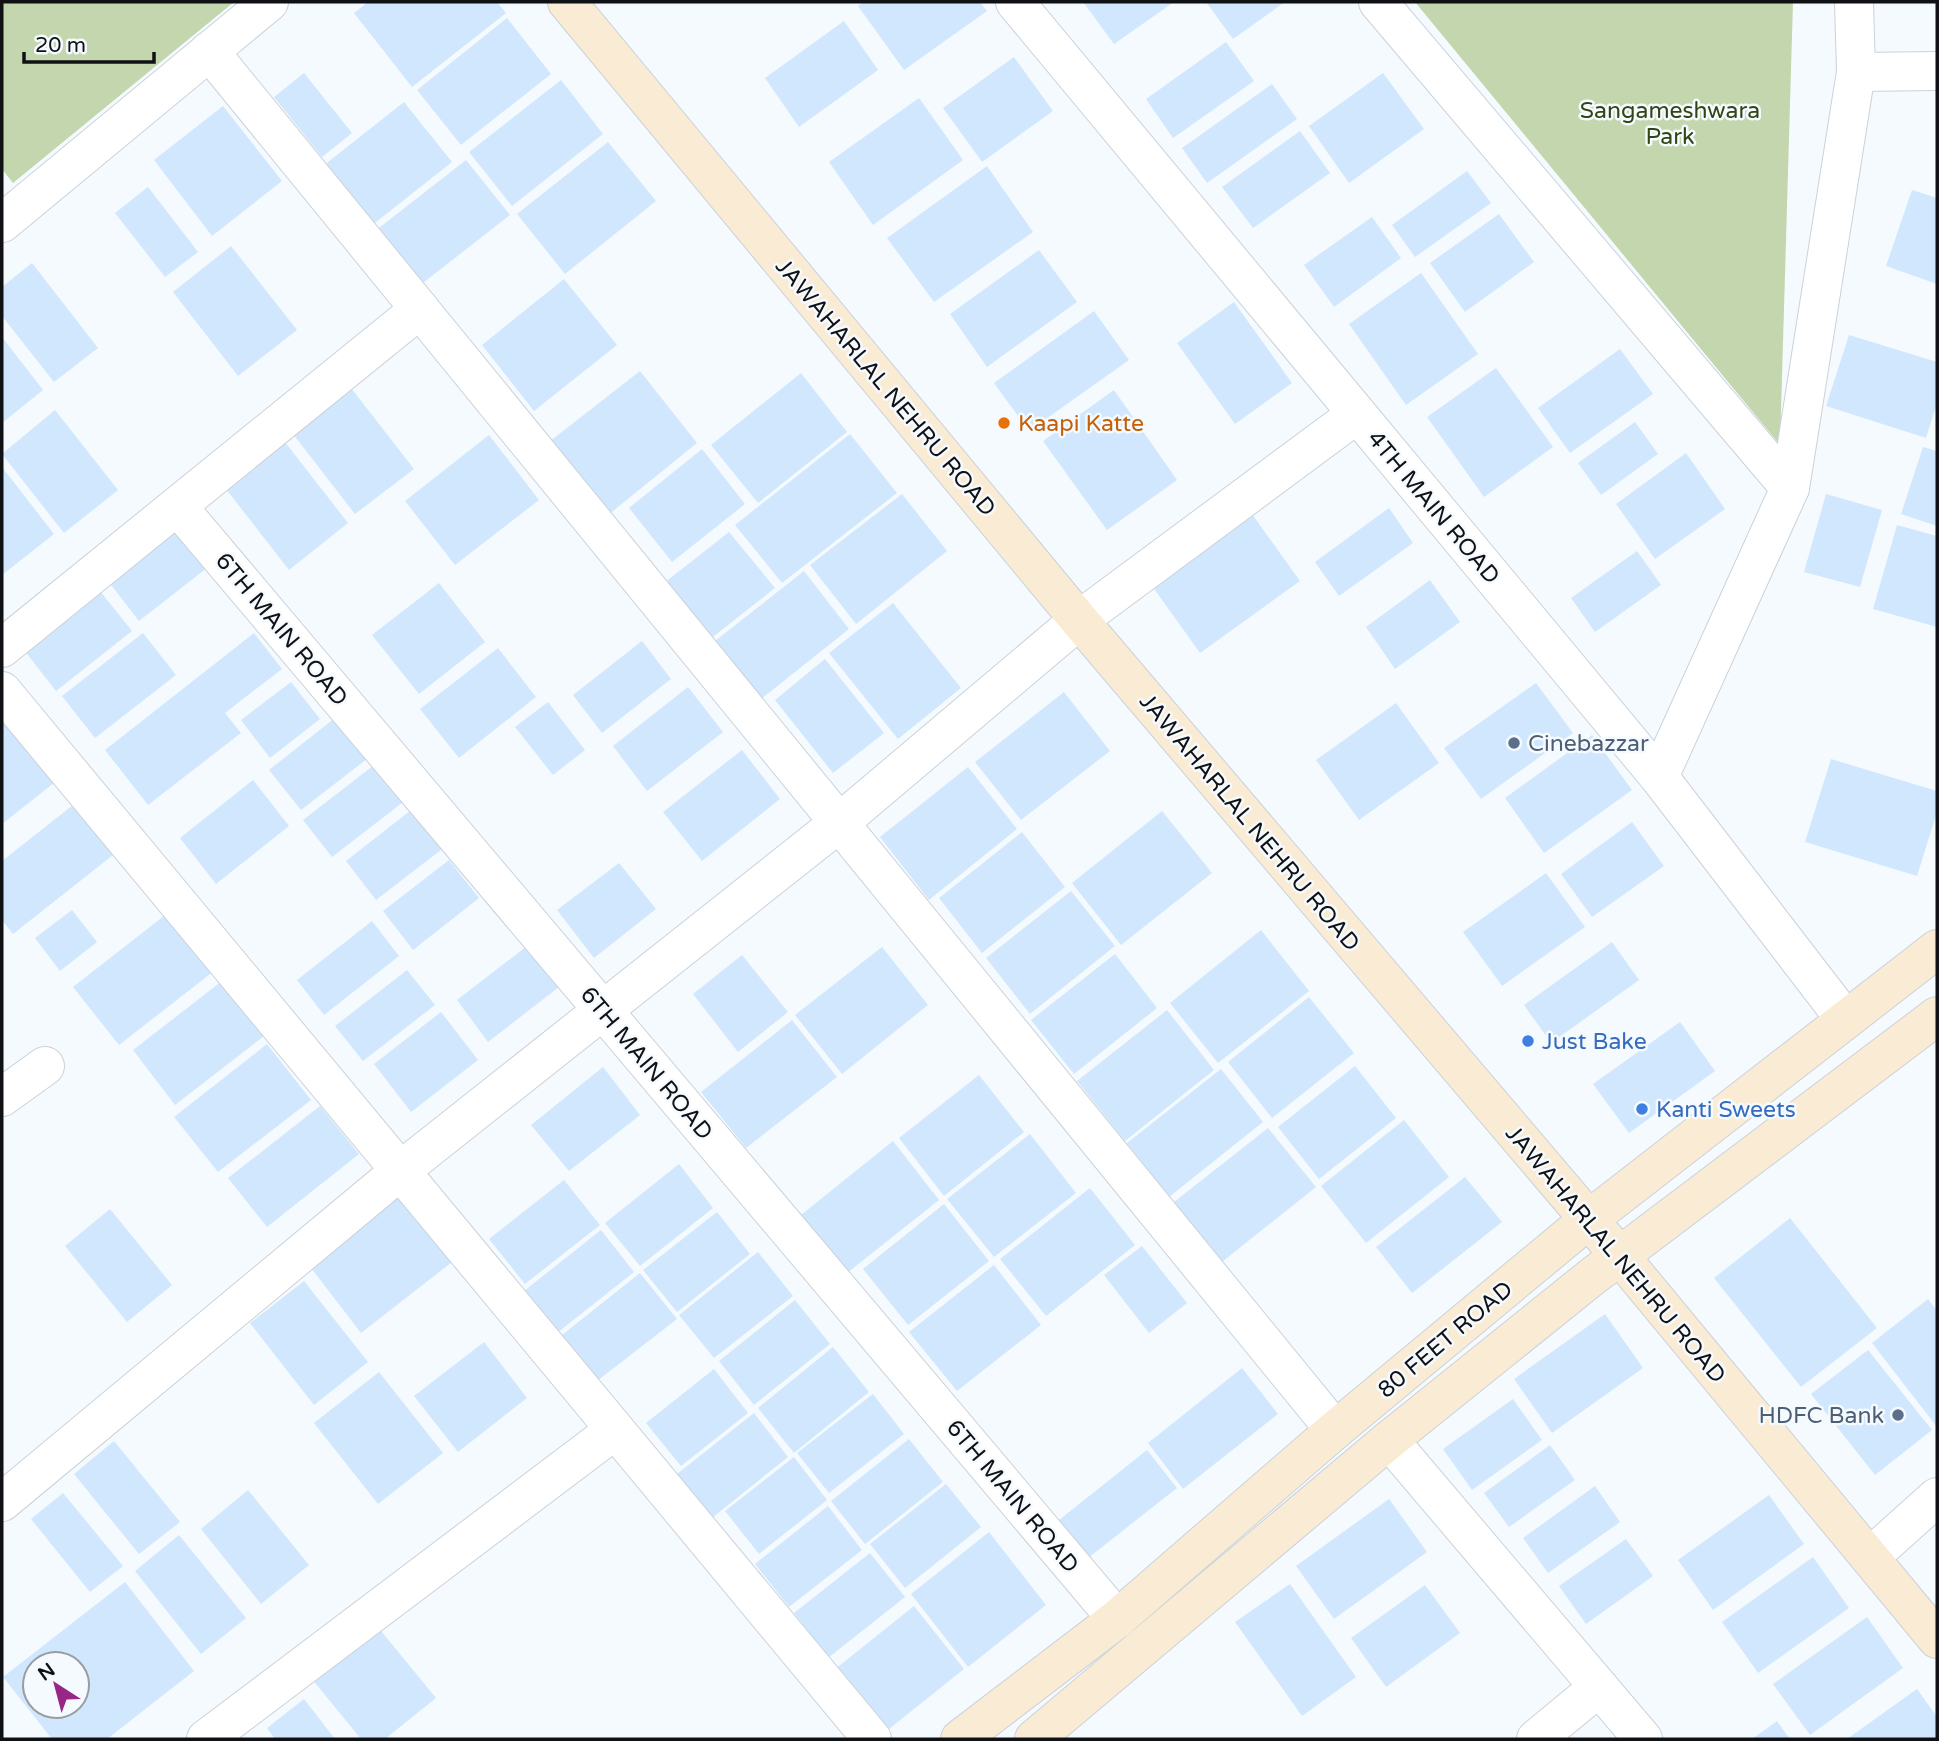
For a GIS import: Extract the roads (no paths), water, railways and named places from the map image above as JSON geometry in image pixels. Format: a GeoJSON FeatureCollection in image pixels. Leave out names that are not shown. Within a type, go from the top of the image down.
{"type":"FeatureCollection","features":[{"type":"Feature","properties":{"kind":"main road","name":"JAWAHARLAL NEHRU ROAD"},"geometry":{"type":"LineString","coordinates":[[567,2],[1079,620],[1619,1255],[1937,1639]]}},
{"type":"Feature","properties":{"kind":"main road","name":"80 FEET ROAD"},"geometry":{"type":"LineString","coordinates":[[961,1739],[1117,1619],[1335,1430],[1588,1220],[1937,949]]}},
{"type":"Feature","properties":{"kind":"main road","name":"80 FEET ROAD"},"geometry":{"type":"LineString","coordinates":[[1034,1739],[1389,1440],[1619,1255],[1937,1016]]}},
{"type":"Feature","properties":{"kind":"street"},"geometry":{"type":"LineString","coordinates":[[2,223],[269,2]]}},
{"type":"Feature","properties":{"kind":"street","name":"4TH MAIN ROAD"},"geometry":{"type":"LineString","coordinates":[[1015,2],[1658,777],[1845,1020]]}},
{"type":"Feature","properties":{"kind":"street"},"geometry":{"type":"LineString","coordinates":[[1378,2],[1790,488]]}},
{"type":"Feature","properties":{"kind":"street"},"geometry":{"type":"LineString","coordinates":[[1658,777],[1790,488],[1856,72],[1854,2]]}},
{"type":"Feature","properties":{"kind":"street"},"geometry":{"type":"LineString","coordinates":[[209,51],[1335,1430]]}},
{"type":"Feature","properties":{"kind":"street"},"geometry":{"type":"LineString","coordinates":[[1856,72],[1937,71]]}},
{"type":"Feature","properties":{"kind":"street"},"geometry":{"type":"LineString","coordinates":[[2,648],[420,309]]}},
{"type":"Feature","properties":{"kind":"street"},"geometry":{"type":"LineString","coordinates":[[2,1502],[400,1171],[839,823],[1079,620],[1357,414]]}},
{"type":"Feature","properties":{"kind":"street","name":"6TH MAIN ROAD"},"geometry":{"type":"LineString","coordinates":[[178,507],[1117,1619]]}},
{"type":"Feature","properties":{"kind":"street"},"geometry":{"type":"LineString","coordinates":[[2,691],[872,1739]]}},
{"type":"Feature","properties":{"kind":"street"},"geometry":{"type":"LineString","coordinates":[[2,1097],[45,1066]]}},
{"type":"Feature","properties":{"kind":"street"},"geometry":{"type":"LineString","coordinates":[[206,1739],[615,1430]]}},
{"type":"Feature","properties":{"kind":"street"},"geometry":{"type":"LineString","coordinates":[[1389,1440],[1643,1739]]}},
{"type":"Feature","properties":{"kind":"street"},"geometry":{"type":"LineString","coordinates":[[1870,1557],[1937,1497]]}},
{"type":"Feature","properties":{"kind":"street"},"geometry":{"type":"LineString","coordinates":[[1536,1739],[1599,1687]]}},
{"type":"Feature","properties":{"kind":"place","name":"Kaapi Katte"},"geometry":{"type":"Point","coordinates":[1004,423]}},
{"type":"Feature","properties":{"kind":"place","name":"Cinebazzar"},"geometry":{"type":"Point","coordinates":[1514,743]}},
{"type":"Feature","properties":{"kind":"place","name":"Just Bake"},"geometry":{"type":"Point","coordinates":[1528,1041]}},
{"type":"Feature","properties":{"kind":"place","name":"Kanti Sweets"},"geometry":{"type":"Point","coordinates":[1642,1109]}},
{"type":"Feature","properties":{"kind":"place","name":"HDFC Bank"},"geometry":{"type":"Point","coordinates":[1898,1415]}},
{"type":"Feature","properties":{"kind":"park label","name":"Sangameshwara Park"},"geometry":{"type":"Point","coordinates":[1670,123]}}]}
